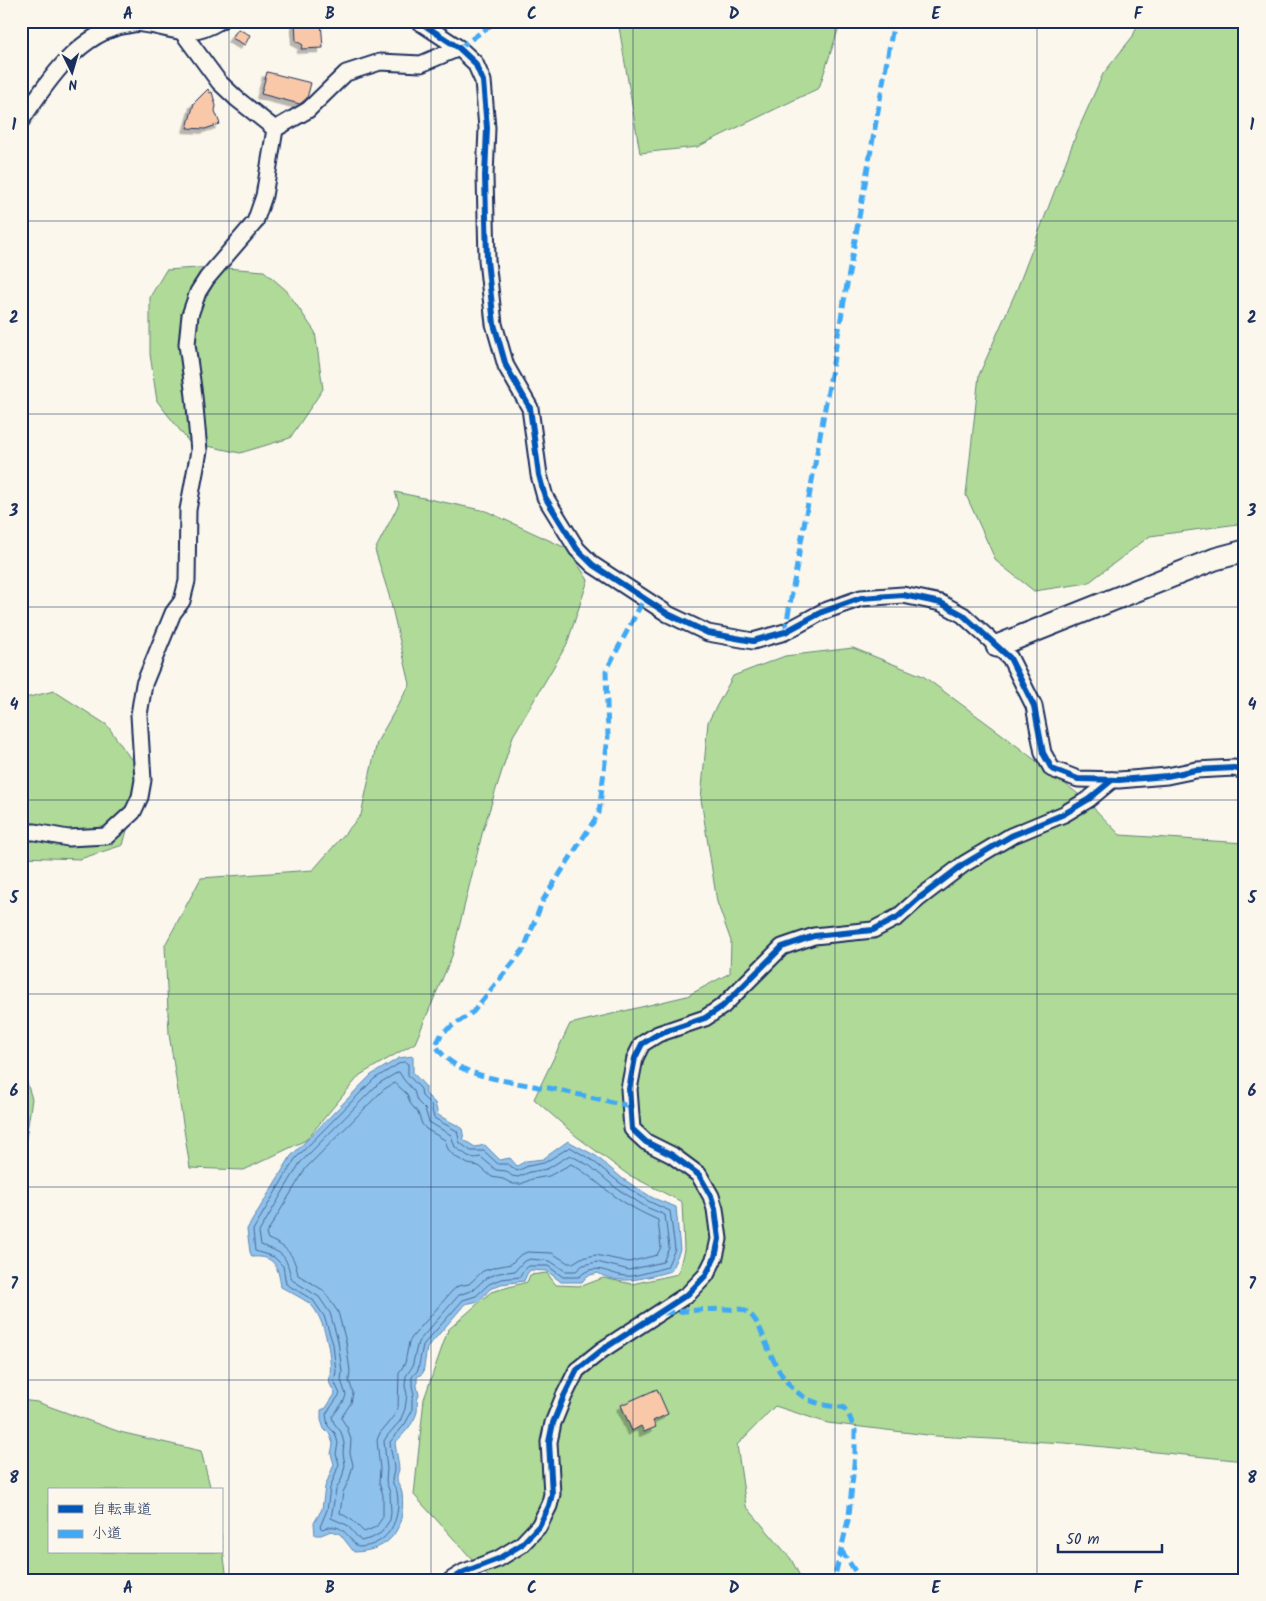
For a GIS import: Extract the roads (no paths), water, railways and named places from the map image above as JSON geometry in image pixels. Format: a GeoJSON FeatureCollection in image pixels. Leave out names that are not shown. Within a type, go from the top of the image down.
{"type":"FeatureCollection","features":[{"type":"Feature","properties":{"kind":"street"},"geometry":{"type":"LineString","coordinates":[[21,121],[42,89],[87,41],[115,27],[142,23],[183,33],[209,28],[220,21]]}},
{"type":"Feature","properties":{"kind":"street"},"geometry":{"type":"LineString","coordinates":[[418,21],[459,48],[475,63],[483,80],[487,128],[485,176],[487,260],[494,324],[506,366],[530,408],[539,475],[545,497],[577,549],[593,565],[668,614],[708,634],[753,641],[784,632],[822,612],[861,598],[903,596],[941,602],[963,615],[1010,658],[1034,706],[1043,753],[1052,769],[1078,779],[1112,780],[1167,776],[1196,770],[1234,768],[1245,771]]}},
{"type":"Feature","properties":{"kind":"street"},"geometry":{"type":"LineString","coordinates":[[183,33],[219,82],[238,100],[275,129]]}},
{"type":"Feature","properties":{"kind":"street"},"geometry":{"type":"LineString","coordinates":[[275,129],[308,110],[346,73],[380,62],[421,64],[459,48]]}},
{"type":"Feature","properties":{"kind":"street"},"geometry":{"type":"LineString","coordinates":[[21,832],[35,832],[68,838],[107,836],[133,812],[140,797],[143,780],[138,714],[144,684],[173,613],[182,601],[187,581],[188,510],[199,451],[187,344],[190,315],[198,292],[255,222],[264,196],[275,129]]}},
{"type":"Feature","properties":{"kind":"street"},"geometry":{"type":"LineString","coordinates":[[997,646],[1215,559],[1245,551]]}},
{"type":"Feature","properties":{"kind":"street"},"geometry":{"type":"LineString","coordinates":[[451,1580],[464,1572],[498,1559],[521,1545],[539,1526],[552,1494],[550,1442],[553,1423],[564,1396],[578,1370],[602,1350],[688,1294],[706,1275],[715,1257],[719,1239],[715,1209],[711,1196],[699,1175],[672,1155],[646,1142],[632,1129],[629,1089],[635,1058],[642,1044],[658,1034],[705,1018],[723,1006],[782,947],[814,936],[873,930],[898,917],[918,899],[964,864],[1011,836],[1064,814],[1089,799],[1112,780]]}},
{"type":"Feature","properties":{"kind":"water"},"geometry":{"type":"Polygon","coordinates":[[[413,1056],[413,1073],[426,1087],[426,1094],[435,1103],[438,1115],[462,1128],[464,1140],[475,1147],[485,1145],[500,1160],[510,1158],[517,1166],[526,1161],[543,1159],[568,1141],[596,1156],[623,1179],[653,1198],[676,1207],[680,1250],[671,1271],[653,1276],[625,1280],[607,1277],[598,1273],[587,1276],[582,1282],[561,1282],[547,1271],[530,1270],[524,1281],[501,1284],[490,1289],[479,1301],[465,1304],[427,1348],[423,1373],[417,1377],[419,1395],[416,1416],[408,1429],[395,1443],[399,1467],[397,1480],[402,1493],[403,1506],[398,1527],[387,1542],[367,1551],[354,1552],[340,1534],[331,1531],[315,1535],[314,1523],[322,1509],[325,1487],[334,1464],[331,1454],[333,1444],[321,1420],[321,1410],[326,1408],[335,1394],[329,1382],[329,1352],[324,1328],[315,1309],[309,1303],[281,1287],[279,1274],[271,1261],[266,1258],[252,1257],[247,1229],[291,1156],[371,1075],[399,1058],[413,1056]]]}}]}
